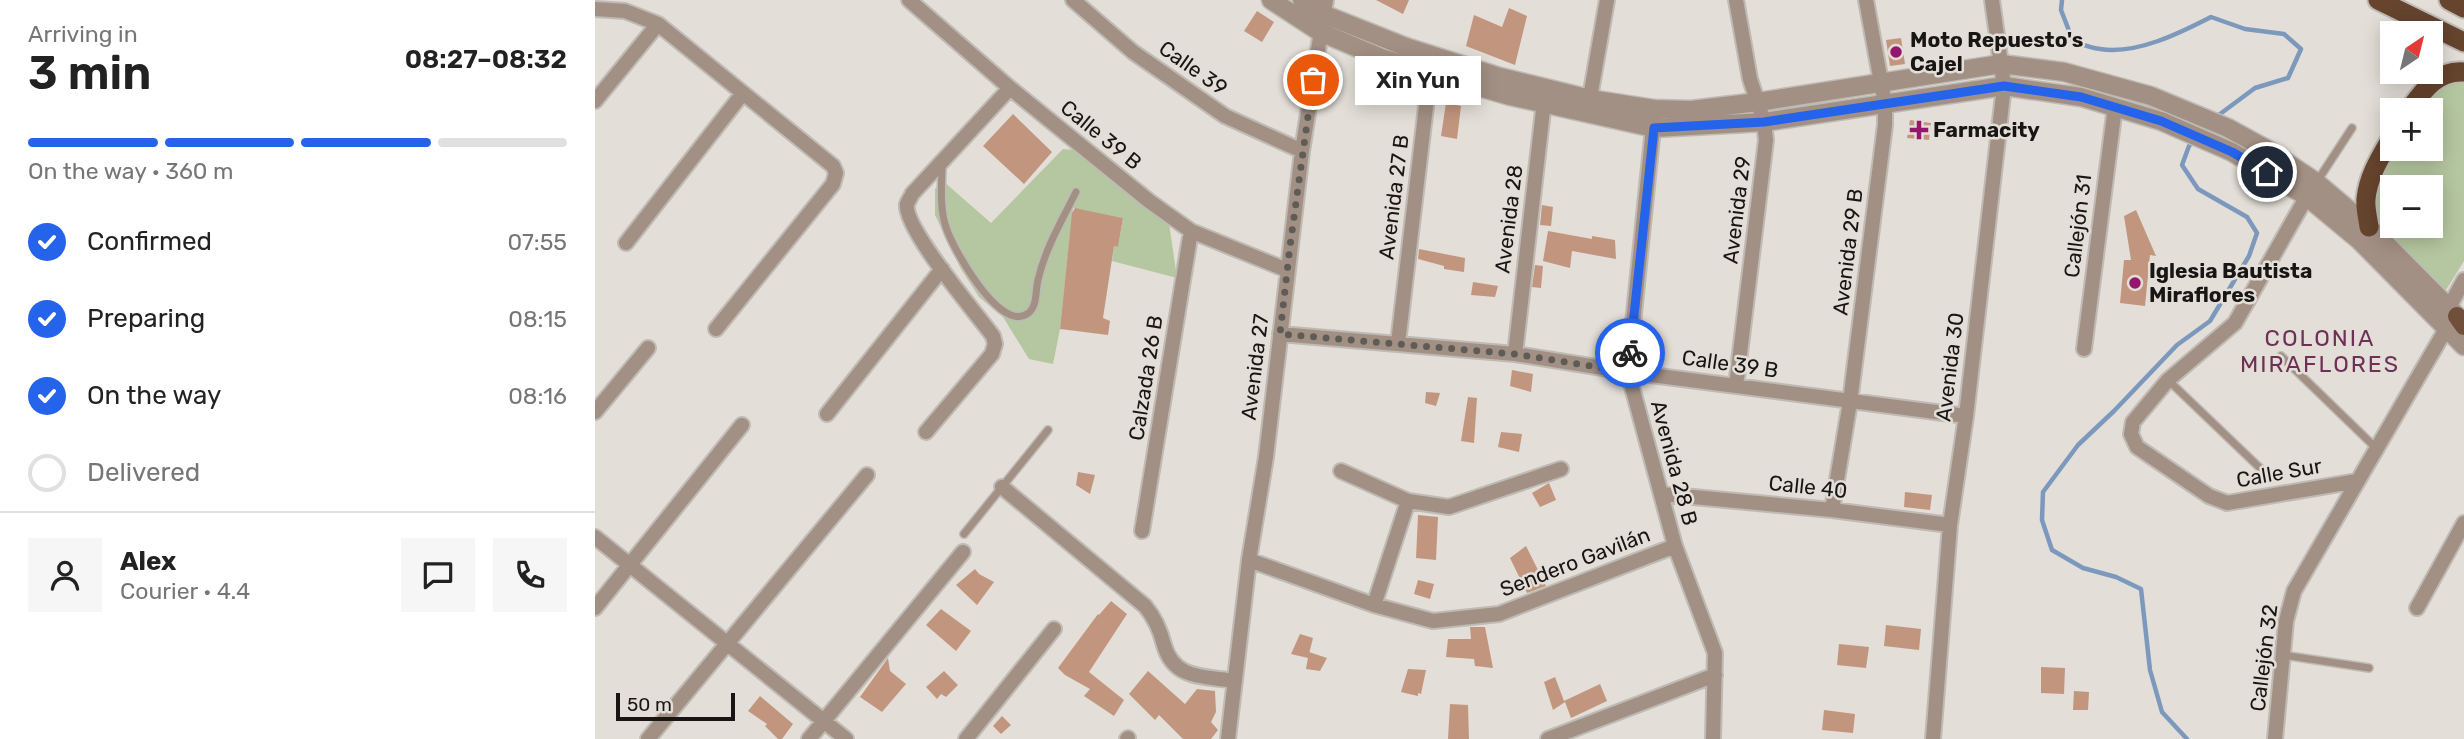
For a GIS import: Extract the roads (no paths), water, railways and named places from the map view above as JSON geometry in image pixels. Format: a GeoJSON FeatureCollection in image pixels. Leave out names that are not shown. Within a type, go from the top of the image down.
{"type":"FeatureCollection","features":[{"type":"Feature","properties":{"kind":"highway"},"geometry":{"type":"LineString","coordinates":[[2378,0],[2464,43]]}},
{"type":"Feature","properties":{"kind":"highway"},"geometry":{"type":"LineString","coordinates":[[2449,0],[2464,8]]}},
{"type":"Feature","properties":{"kind":"highway"},"geometry":{"type":"LineString","coordinates":[[2418,98],[2436,79],[2446,73],[2464,72]]}},
{"type":"Feature","properties":{"kind":"highway"},"geometry":{"type":"LineString","coordinates":[[2364,233],[2366,199],[2380,157]]}},
{"type":"Feature","properties":{"kind":"street","name":"Calle 39 B"},"geometry":{"type":"LineString","coordinates":[[909,0],[1010,88],[1149,201],[1191,231],[1287,270]]}},
{"type":"Feature","properties":{"kind":"street","name":"Calle 39"},"geometry":{"type":"LineString","coordinates":[[1073,0],[1133,52],[1225,116],[1302,151]]}},
{"type":"Feature","properties":{"kind":"street"},"geometry":{"type":"LineString","coordinates":[[1271,0],[1323,15],[1431,65],[1500,77],[1545,96],[1589,106],[1654,128],[1764,122],[2004,86],[2081,97],[2161,121],[2267,172],[2311,189]]}},
{"type":"Feature","properties":{"kind":"street"},"geometry":{"type":"LineString","coordinates":[[1303,0],[1323,15]]}},
{"type":"Feature","properties":{"kind":"street"},"geometry":{"type":"LineString","coordinates":[[1589,106],[1607,0]]}},
{"type":"Feature","properties":{"kind":"street","name":"Avenida 29"},"geometry":{"type":"LineString","coordinates":[[1736,0],[1750,79],[1764,122],[1766,140],[1736,386]]}},
{"type":"Feature","properties":{"kind":"street","name":"Avenida 29 B"},"geometry":{"type":"LineString","coordinates":[[1832,510],[1850,402],[1885,125],[1885,104],[1866,0]]}},
{"type":"Feature","properties":{"kind":"street","name":"Avenida 30"},"geometry":{"type":"LineString","coordinates":[[1933,739],[1950,525],[1966,416],[2004,86],[1992,0]]}},
{"type":"Feature","properties":{"kind":"street"},"geometry":{"type":"LineString","coordinates":[[595,9],[625,11],[658,24],[833,166],[836,173],[833,184],[716,330]]}},
{"type":"Feature","properties":{"kind":"street","name":"Avenida 27"},"geometry":{"type":"LineString","coordinates":[[1228,739],[1248,560],[1266,457],[1302,151],[1323,15]]}},
{"type":"Feature","properties":{"kind":"street"},"geometry":{"type":"LineString","coordinates":[[595,100],[658,24]]}},
{"type":"Feature","properties":{"kind":"street"},"geometry":{"type":"LineString","coordinates":[[1589,106],[1691,110],[2001,64],[2064,72],[2151,96],[2228,128],[2268,150],[2364,233],[2456,321],[2464,346]]}},
{"type":"Feature","properties":{"kind":"street","name":"Avenida 27 B"},"geometry":{"type":"LineString","coordinates":[[1398,343],[1431,65]]}},
{"type":"Feature","properties":{"kind":"street"},"geometry":{"type":"LineString","coordinates":[[926,432],[992,354],[995,344],[993,336],[918,233],[908,213],[907,204],[912,194],[1010,88]]}},
{"type":"Feature","properties":{"kind":"street"},"geometry":{"type":"LineString","coordinates":[[626,243],[743,93]]}},
{"type":"Feature","properties":{"kind":"street","name":"Avenida 28"},"geometry":{"type":"LineString","coordinates":[[1515,354],[1545,96]]}},
{"type":"Feature","properties":{"kind":"street","name":"Callejón 31"},"geometry":{"type":"LineString","coordinates":[[2084,349],[2115,107]]}},
{"type":"Feature","properties":{"kind":"street","name":"Avenida 28 B"},"geometry":{"type":"LineString","coordinates":[[1654,109],[1628,372],[1675,546],[1715,653],[1713,739]]}},
{"type":"Feature","properties":{"kind":"street","name":"Calle Sur"},"geometry":{"type":"LineString","coordinates":[[2311,189],[2235,323],[2168,380],[2133,422],[2131,434],[2137,447],[2209,496],[2227,503],[2357,481]]}},
{"type":"Feature","properties":{"kind":"street","name":"Calzada 26 B"},"geometry":{"type":"LineString","coordinates":[[1142,531],[1191,231]]}},
{"type":"Feature","properties":{"kind":"street"},"geometry":{"type":"LineString","coordinates":[[827,414],[942,269]]}},
{"type":"Feature","properties":{"kind":"street","name":"Callejón 32"},"geometry":{"type":"LineString","coordinates":[[2275,739],[2286,621],[2294,591],[2357,481],[2456,321],[2464,281]]}},
{"type":"Feature","properties":{"kind":"street","name":"Calle 39 B"},"geometry":{"type":"LineString","coordinates":[[1280,334],[1515,354],[1628,372],[1966,416]]}},
{"type":"Feature","properties":{"kind":"street"},"geometry":{"type":"LineString","coordinates":[[595,412],[648,348]]}},
{"type":"Feature","properties":{"kind":"street"},"geometry":{"type":"LineString","coordinates":[[595,608],[742,425]]}},
{"type":"Feature","properties":{"kind":"street"},"geometry":{"type":"LineString","coordinates":[[1341,471],[1408,501],[1449,507],[1561,469]]}},
{"type":"Feature","properties":{"kind":"street"},"geometry":{"type":"LineString","coordinates":[[648,739],[867,475]]}},
{"type":"Feature","properties":{"kind":"street"},"geometry":{"type":"LineString","coordinates":[[1002,487],[1145,606],[1155,618],[1169,661],[1175,667],[1193,674],[1235,681]]}},
{"type":"Feature","properties":{"kind":"street","name":"Calle 40"},"geometry":{"type":"LineString","coordinates":[[1661,494],[1832,510],[1950,525]]}},
{"type":"Feature","properties":{"kind":"street"},"geometry":{"type":"LineString","coordinates":[[1374,605],[1408,501]]}},
{"type":"Feature","properties":{"kind":"street"},"geometry":{"type":"LineString","coordinates":[[2417,608],[2464,523]]}},
{"type":"Feature","properties":{"kind":"street"},"geometry":{"type":"LineString","coordinates":[[595,537],[846,739]]}},
{"type":"Feature","properties":{"kind":"street","name":"Sendero Gavilán"},"geometry":{"type":"LineString","coordinates":[[1248,560],[1374,605],[1433,621],[1499,614],[1675,546]]}},
{"type":"Feature","properties":{"kind":"street"},"geometry":{"type":"LineString","coordinates":[[809,739],[963,552]]}},
{"type":"Feature","properties":{"kind":"street"},"geometry":{"type":"LineString","coordinates":[[966,739],[1054,629]]}},
{"type":"Feature","properties":{"kind":"street"},"geometry":{"type":"LineString","coordinates":[[1548,739],[1715,675]]}},
{"type":"Feature","properties":{"kind":"lane"},"geometry":{"type":"LineString","coordinates":[[2311,189],[2352,128]]}},
{"type":"Feature","properties":{"kind":"lane"},"geometry":{"type":"LineString","coordinates":[[941,162],[945,226],[971,275],[987,297],[1011,315],[1026,315],[1034,306],[1038,279],[1053,237],[1076,192]]}},
{"type":"Feature","properties":{"kind":"lane"},"geometry":{"type":"LineString","coordinates":[[2281,356],[2377,448]]}},
{"type":"Feature","properties":{"kind":"lane"},"geometry":{"type":"LineString","coordinates":[[2168,380],[2261,469]]}},
{"type":"Feature","properties":{"kind":"lane"},"geometry":{"type":"LineString","coordinates":[[964,534],[1048,429]]}},
{"type":"Feature","properties":{"kind":"lane"},"geometry":{"type":"LineString","coordinates":[[2283,655],[2369,668]]}},
{"type":"Feature","properties":{"kind":"waterway"},"geometry":{"type":"LineString","coordinates":[[2062,0],[2061,10],[2073,41],[2086,46],[2114,50],[2143,46],[2172,36],[2211,17],[2245,29],[2284,34],[2301,49],[2288,78],[2255,88],[2216,117]]}},
{"type":"Feature","properties":{"kind":"waterway"},"geometry":{"type":"LineString","coordinates":[[2187,739],[2162,712],[2150,670],[2141,589],[2116,577],[2083,568],[2052,550],[2042,520],[2043,492],[2078,445],[2177,345],[2210,321],[2249,256],[2257,233],[2247,217],[2198,189],[2182,165],[2189,146],[2194,141]]}},
{"type":"Feature","properties":{"kind":"place","name":"Moto Repuesto's Cajel"},"geometry":{"type":"Point","coordinates":[1896,52]}},
{"type":"Feature","properties":{"kind":"place","name":"Xin Yun"},"geometry":{"type":"Point","coordinates":[1313,80]}},
{"type":"Feature","properties":{"kind":"place","name":"Farmacity"},"geometry":{"type":"Point","coordinates":[1919,130]}},
{"type":"Feature","properties":{"kind":"place","name":"Iglesia Bautista Miraflores"},"geometry":{"type":"Point","coordinates":[2135,283]}},
{"type":"Feature","properties":{"kind":"district","name":"COLONIA MIRAFLORES"},"geometry":{"type":"Point","coordinates":[2320,351]}}]}
